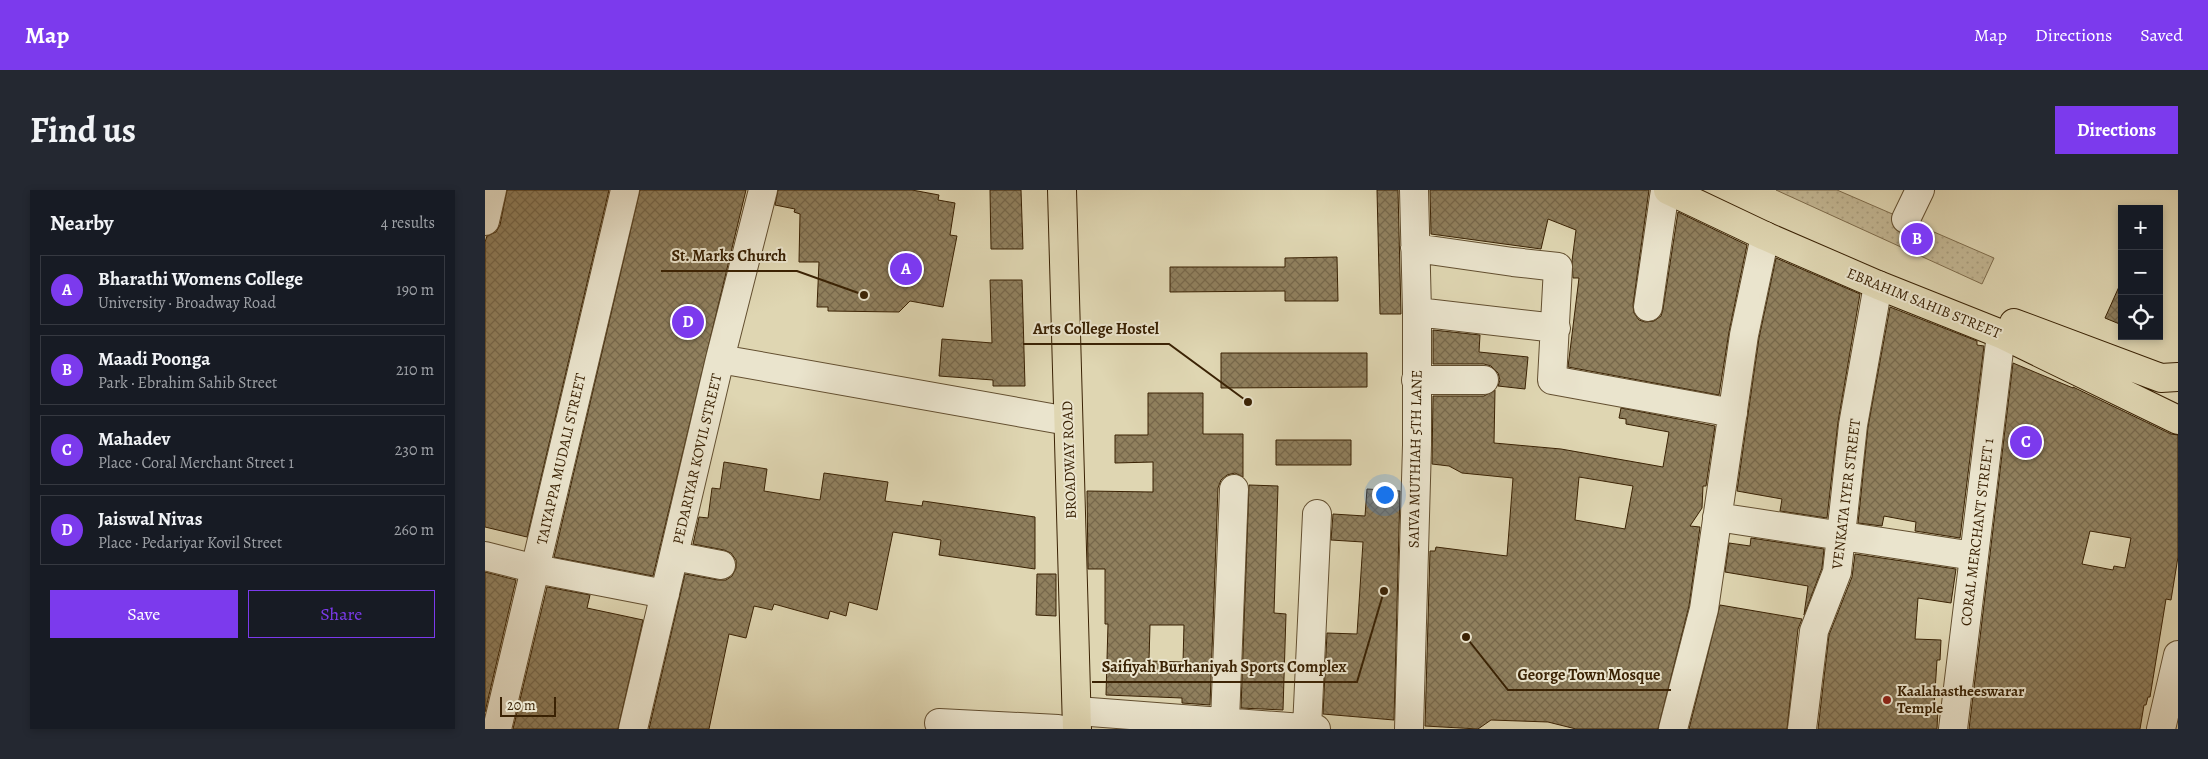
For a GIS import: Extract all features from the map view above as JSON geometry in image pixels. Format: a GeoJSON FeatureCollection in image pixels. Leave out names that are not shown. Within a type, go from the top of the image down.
{"type":"FeatureCollection","features":[{"type":"Feature","properties":{"kind":"main road","name":"BROADWAY ROAD"},"geometry":{"type":"LineString","coordinates":[[1062,190],[1068,421],[1071,723]]}},
{"type":"Feature","properties":{"kind":"main road","name":"EBRAHIM SAHIB STREET"},"geometry":{"type":"LineString","coordinates":[[1667,190],[1765,236],[1878,285],[2001,334],[2178,420]]}},
{"type":"Feature","properties":{"kind":"main road","name":"EBRAHIM SAHIB STREET"},"geometry":{"type":"LineString","coordinates":[[1705,190],[1942,296],[2169,377]]}},
{"type":"Feature","properties":{"kind":"main road"},"geometry":{"type":"LineString","coordinates":[[2152,408],[2169,377]]}},
{"type":"Feature","properties":{"kind":"street"},"geometry":{"type":"LineString","coordinates":[[485,221],[492,190]]}},
{"type":"Feature","properties":{"kind":"street","name":"TAIYAPPA MUDALI STREET"},"geometry":{"type":"LineString","coordinates":[[497,729],[625,190]]}},
{"type":"Feature","properties":{"kind":"street","name":"PEDARIYAR KOVIL STREET"},"geometry":{"type":"LineString","coordinates":[[633,729],[720,359],[763,190]]}},
{"type":"Feature","properties":{"kind":"street","name":"SAIVA MUTHIAH 5TH LANE"},"geometry":{"type":"LineString","coordinates":[[1409,729],[1417,445],[1415,190]]}},
{"type":"Feature","properties":{"kind":"street"},"geometry":{"type":"LineString","coordinates":[[1648,307],[1667,190]]}},
{"type":"Feature","properties":{"kind":"street"},"geometry":{"type":"LineString","coordinates":[[1906,220],[1920,190]]}},
{"type":"Feature","properties":{"kind":"street"},"geometry":{"type":"LineString","coordinates":[[1673,729],[1704,609],[1744,334],[1765,236]]}},
{"type":"Feature","properties":{"kind":"street"},"geometry":{"type":"LineString","coordinates":[[1415,248],[1558,267],[1552,380],[1733,413]]}},
{"type":"Feature","properties":{"kind":"street","name":"VENKATA IYER STREET"},"geometry":{"type":"LineString","coordinates":[[1802,729],[1815,631],[1837,572],[1853,425],[1878,285]]}},
{"type":"Feature","properties":{"kind":"street"},"geometry":{"type":"LineString","coordinates":[[1417,312],[1556,328]]}},
{"type":"Feature","properties":{"kind":"street","name":"CORAL MERCHANT STREET 1"},"geometry":{"type":"LineString","coordinates":[[1953,729],[2001,334]]}},
{"type":"Feature","properties":{"kind":"street"},"geometry":{"type":"LineString","coordinates":[[720,359],[1068,421]]}},
{"type":"Feature","properties":{"kind":"street"},"geometry":{"type":"LineString","coordinates":[[1416,380],[1484,380]]}},
{"type":"Feature","properties":{"kind":"street"},"geometry":{"type":"LineString","coordinates":[[1225,721],[1234,489]]}},
{"type":"Feature","properties":{"kind":"street"},"geometry":{"type":"LineString","coordinates":[[939,723],[1225,721],[1312,729],[1317,514]]}},
{"type":"Feature","properties":{"kind":"street"},"geometry":{"type":"LineString","coordinates":[[1717,517],[1974,556]]}},
{"type":"Feature","properties":{"kind":"street"},"geometry":{"type":"LineString","coordinates":[[485,556],[536,569],[665,594]]}},
{"type":"Feature","properties":{"kind":"street"},"geometry":{"type":"LineString","coordinates":[[674,556],[721,565]]}},
{"type":"Feature","properties":{"kind":"street"},"geometry":{"type":"LineString","coordinates":[[2161,729],[2178,655]]}},
{"type":"Feature","properties":{"kind":"shaded area"},"geometry":{"type":"Polygon","coordinates":[[[1776,190],[1837,190],[1994,258],[1982,284],[1776,190]]]}},
{"type":"Feature","properties":{"kind":"building"},"geometry":{"type":"Polygon","coordinates":[[[507,190],[609,190],[527,537],[485,527],[485,242],[487,236],[496,232],[500,225],[507,190]]]}},
{"type":"Feature","properties":{"kind":"building"},"geometry":{"type":"Polygon","coordinates":[[[640,190],[746,190],[653,576],[554,557],[640,190]]]}},
{"type":"Feature","properties":{"kind":"building"},"geometry":{"type":"Polygon","coordinates":[[[778,190],[912,190],[939,195],[938,200],[955,203],[950,235],[957,236],[943,307],[910,301],[899,312],[828,311],[828,307],[817,307],[819,262],[799,262],[800,214],[794,212],[795,209],[775,205],[778,190]]]}},
{"type":"Feature","properties":{"kind":"building"},"geometry":{"type":"Polygon","coordinates":[[[990,190],[1021,190],[1023,249],[991,249],[990,190]]]}},
{"type":"Feature","properties":{"kind":"building"},"geometry":{"type":"Polygon","coordinates":[[[1377,190],[1398,190],[1401,314],[1380,314],[1377,190]]]}},
{"type":"Feature","properties":{"kind":"building"},"geometry":{"type":"Polygon","coordinates":[[[1430,190],[1649,190],[1633,305],[1634,313],[1639,320],[1645,322],[1654,321],[1661,316],[1678,212],[1747,245],[1729,332],[1719,395],[1568,367],[1579,278],[1573,278],[1572,261],[1576,230],[1548,219],[1541,249],[1431,234],[1430,190]]]}},
{"type":"Feature","properties":{"kind":"building"},"geometry":{"type":"Polygon","coordinates":[[[1337,257],[1338,301],[1285,301],[1285,291],[1170,292],[1170,267],[1285,267],[1285,258],[1337,257]]]}},
{"type":"Feature","properties":{"kind":"building"},"geometry":{"type":"Polygon","coordinates":[[[1776,258],[1860,294],[1838,422],[1827,518],[1780,511],[1782,499],[1737,491],[1759,338],[1776,258]]]}},
{"type":"Feature","properties":{"kind":"building"},"geometry":{"type":"Polygon","coordinates":[[[990,280],[1022,280],[1025,386],[993,386],[993,380],[939,376],[942,339],[992,343],[990,280]]]}},
{"type":"Feature","properties":{"kind":"building"},"geometry":{"type":"Polygon","coordinates":[[[2118,289],[2118,323],[2105,318],[2118,289]]]}},
{"type":"Feature","properties":{"kind":"building"},"geometry":{"type":"Polygon","coordinates":[[[1890,307],[1977,341],[1977,345],[1984,346],[1960,538],[1915,531],[1916,522],[1884,516],[1882,526],[1858,523],[1868,427],[1890,307]]]}},
{"type":"Feature","properties":{"kind":"building"},"geometry":{"type":"Polygon","coordinates":[[[1433,330],[1480,335],[1479,352],[1528,357],[1525,389],[1498,386],[1500,380],[1498,373],[1491,366],[1484,364],[1433,364],[1433,330]]]}},
{"type":"Feature","properties":{"kind":"building"},"geometry":{"type":"Polygon","coordinates":[[[1221,353],[1367,353],[1367,387],[1221,388],[1221,353]]]}},
{"type":"Feature","properties":{"kind":"building"},"geometry":{"type":"Polygon","coordinates":[[[2013,363],[2073,387],[2171,434],[2178,435],[2178,557],[2171,600],[2166,599],[2150,697],[2148,697],[2146,705],[2144,705],[2140,729],[1969,729],[2013,363]],[[2090,531],[2082,564],[2113,570],[2114,566],[2125,568],[2131,538],[2090,531]]]}},
{"type":"Feature","properties":{"kind":"building"},"geometry":{"type":"Polygon","coordinates":[[[1495,390],[1494,443],[1561,449],[1663,467],[1669,432],[1626,424],[1626,419],[1619,418],[1621,408],[1715,426],[1706,486],[1703,486],[1702,508],[1690,526],[1700,527],[1689,606],[1658,729],[1576,729],[1548,722],[1491,720],[1478,729],[1425,726],[1430,551],[1435,551],[1436,547],[1507,556],[1513,478],[1462,473],[1449,466],[1432,464],[1433,396],[1484,396],[1495,390]],[[1579,477],[1575,520],[1625,529],[1633,486],[1579,477]]]}},
{"type":"Feature","properties":{"kind":"building"},"geometry":{"type":"Polygon","coordinates":[[[1148,393],[1203,393],[1203,434],[1243,434],[1243,477],[1235,473],[1227,475],[1221,480],[1218,488],[1210,705],[1182,703],[1182,698],[1106,695],[1108,624],[1105,624],[1105,569],[1088,569],[1087,491],[1153,492],[1153,462],[1115,463],[1115,435],[1148,435],[1148,393]],[[1150,625],[1149,661],[1183,662],[1184,625],[1150,625]]]}},
{"type":"Feature","properties":{"kind":"building"},"geometry":{"type":"Polygon","coordinates":[[[1276,440],[1351,440],[1351,465],[1276,465],[1276,440]]]}},
{"type":"Feature","properties":{"kind":"building"},"geometry":{"type":"Polygon","coordinates":[[[724,462],[767,469],[764,491],[820,500],[824,473],[888,482],[885,501],[922,506],[923,501],[1035,517],[1035,569],[939,555],[941,540],[893,532],[877,610],[849,602],[846,616],[830,611],[828,619],[774,604],[772,610],[754,606],[746,638],[729,634],[709,729],[649,729],[685,574],[726,580],[732,576],[736,568],[736,560],[731,553],[693,544],[699,517],[708,518],[712,488],[720,489],[724,462]]]}},
{"type":"Feature","properties":{"kind":"building"},"geometry":{"type":"Polygon","coordinates":[[[1249,485],[1278,486],[1274,613],[1286,614],[1283,710],[1241,708],[1249,485]]]}},
{"type":"Feature","properties":{"kind":"building"},"geometry":{"type":"Polygon","coordinates":[[[1367,489],[1400,491],[1394,720],[1323,714],[1327,633],[1357,634],[1363,542],[1331,540],[1333,514],[1365,516],[1367,489]]]}},
{"type":"Feature","properties":{"kind":"building"},"geometry":{"type":"Polygon","coordinates":[[[1751,538],[1824,549],[1822,568],[1804,615],[1808,586],[1725,572],[1729,543],[1750,546],[1751,538]]]}},
{"type":"Feature","properties":{"kind":"building"},"geometry":{"type":"Polygon","coordinates":[[[1855,554],[1956,569],[1951,603],[1918,598],[1915,639],[1941,640],[1940,660],[1937,660],[1934,707],[1938,707],[1937,729],[1818,729],[1829,635],[1852,577],[1855,554]]]}},
{"type":"Feature","properties":{"kind":"building"},"geometry":{"type":"Polygon","coordinates":[[[485,572],[516,580],[485,712],[485,572]]]}},
{"type":"Feature","properties":{"kind":"building"},"geometry":{"type":"Polygon","coordinates":[[[1037,574],[1056,574],[1056,616],[1036,615],[1037,574]]]}},
{"type":"Feature","properties":{"kind":"building"},"geometry":{"type":"Polygon","coordinates":[[[547,587],[590,595],[587,608],[643,620],[618,729],[513,729],[547,587]]]}},
{"type":"Feature","properties":{"kind":"building"},"geometry":{"type":"Polygon","coordinates":[[[1720,605],[1802,619],[1798,629],[1787,729],[1689,729],[1720,605]]]}},
{"type":"Feature","properties":{"kind":"place","name":"Maadi Poonga"},"geometry":{"type":"Point","coordinates":[1917,239]}},
{"type":"Feature","properties":{"kind":"place","name":"Bharathi Womens College"},"geometry":{"type":"Point","coordinates":[906,269]}},
{"type":"Feature","properties":{"kind":"place","name":"St. Marks Church"},"geometry":{"type":"Point","coordinates":[864,295]}},
{"type":"Feature","properties":{"kind":"place","name":"Jaiswal Nivas"},"geometry":{"type":"Point","coordinates":[688,322]}},
{"type":"Feature","properties":{"kind":"place","name":"Arts College Hostel"},"geometry":{"type":"Point","coordinates":[1248,402]}},
{"type":"Feature","properties":{"kind":"place","name":"Mahadev"},"geometry":{"type":"Point","coordinates":[2026,442]}},
{"type":"Feature","properties":{"kind":"place","name":"Saifiyah Burhaniyah Sports Complex"},"geometry":{"type":"Point","coordinates":[1384,591]}},
{"type":"Feature","properties":{"kind":"place","name":"George Town Mosque"},"geometry":{"type":"Point","coordinates":[1466,637]}},
{"type":"Feature","properties":{"kind":"place","name":"Kaalahastheeswarar Temple"},"geometry":{"type":"Point","coordinates":[1887,700]}}]}
